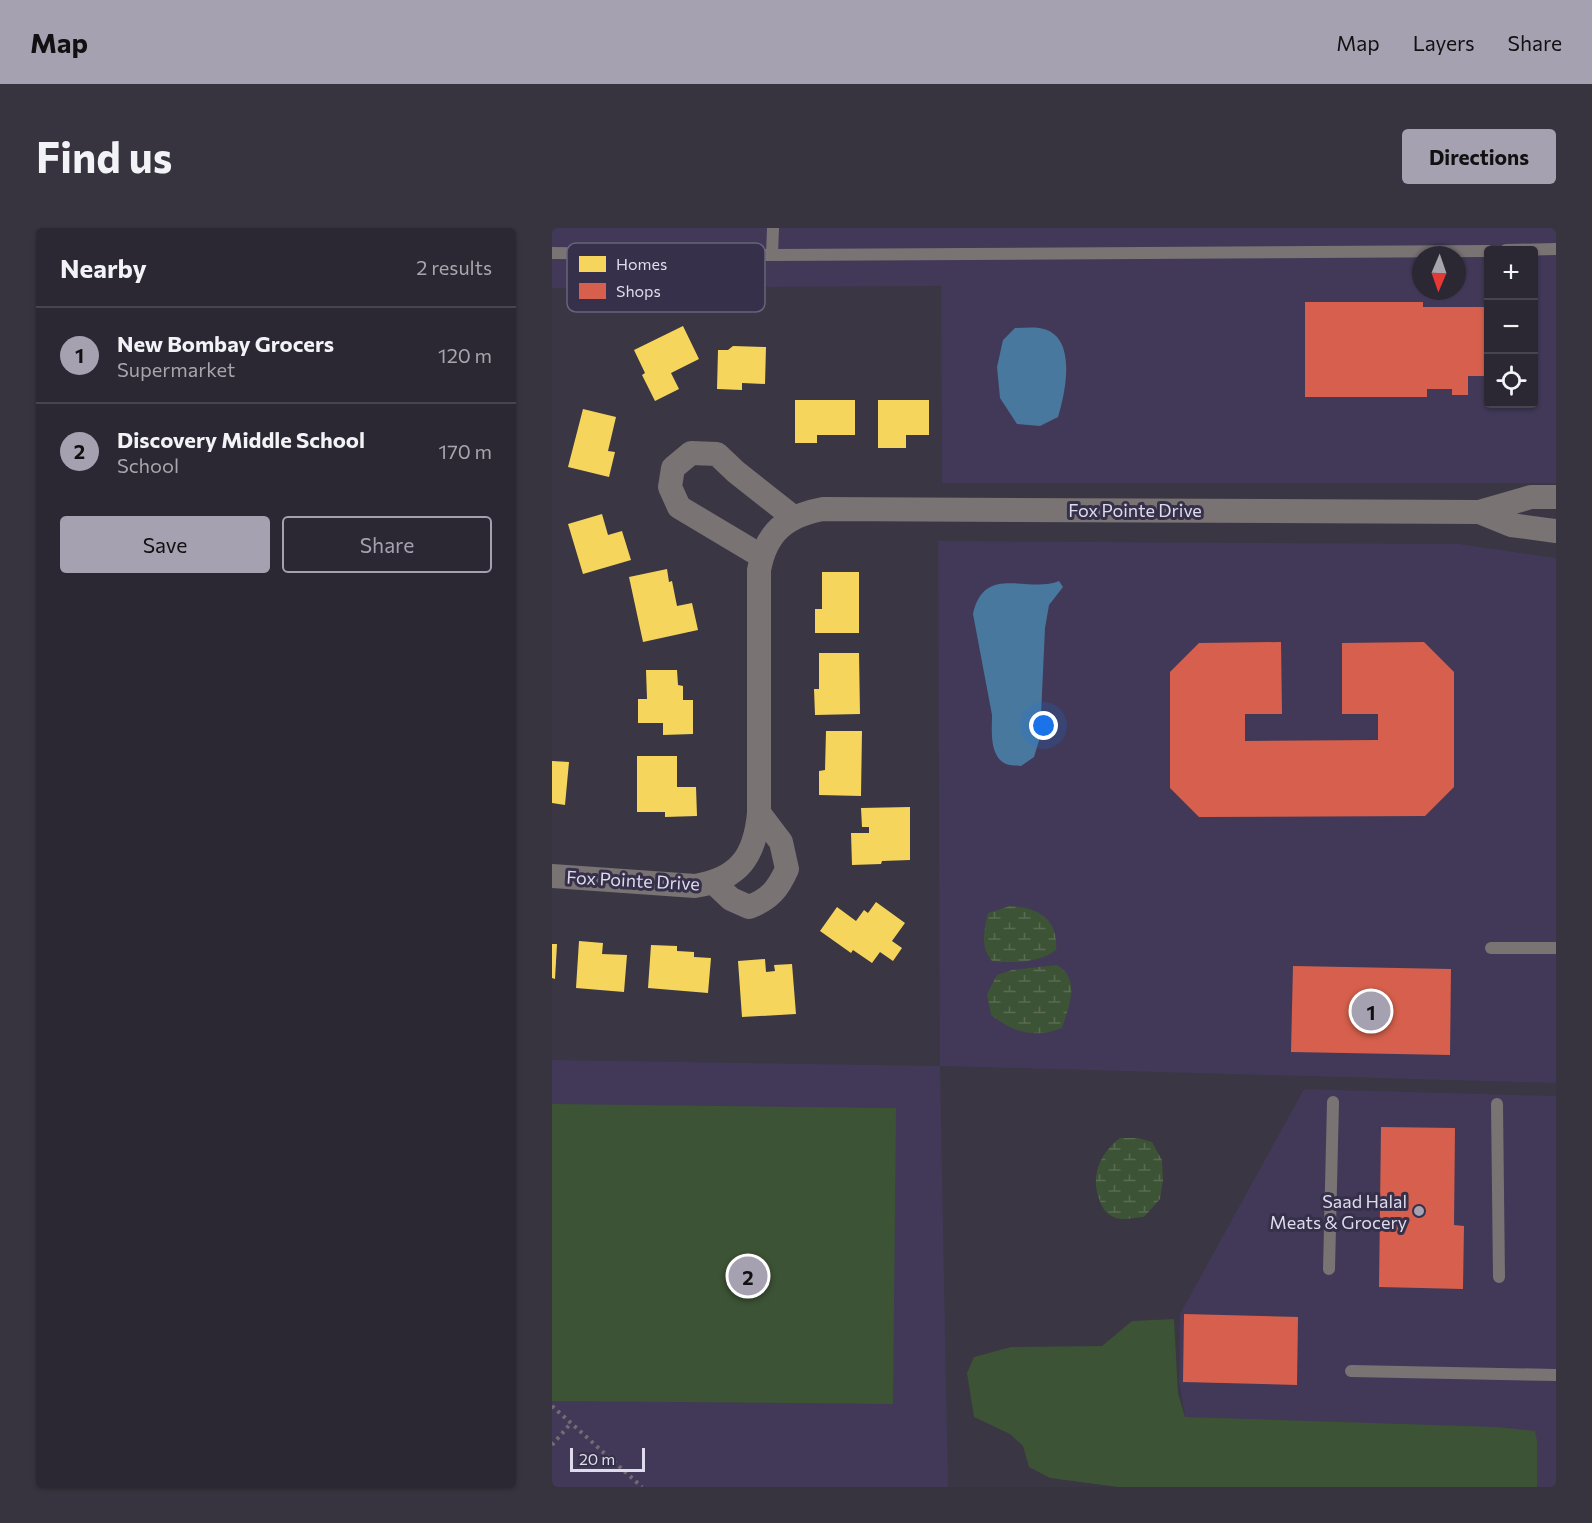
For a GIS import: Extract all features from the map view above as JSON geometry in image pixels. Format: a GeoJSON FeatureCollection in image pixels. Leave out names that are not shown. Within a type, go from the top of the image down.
{"type":"FeatureCollection","features":[{"type":"Feature","properties":{"kind":"street"},"geometry":{"type":"LineString","coordinates":[[762,556],[679,507],[670,487],[673,468],[691,453],[717,454],[793,518]]}},
{"type":"Feature","properties":{"kind":"street"},"geometry":{"type":"LineString","coordinates":[[1479,512],[1531,497],[1556,497]]}},
{"type":"Feature","properties":{"kind":"street","name":"Fox Pointe Drive"},"geometry":{"type":"LineString","coordinates":[[552,876],[695,886],[714,883],[734,872],[745,859],[754,844],[759,813],[758,582],[762,556],[777,531],[793,518],[823,509],[1479,512]]}},
{"type":"Feature","properties":{"kind":"street"},"geometry":{"type":"LineString","coordinates":[[1479,512],[1511,525],[1556,531]]}},
{"type":"Feature","properties":{"kind":"street","name":"Fox Pointe Drive"},"geometry":{"type":"LineString","coordinates":[[714,883],[731,899],[749,907],[763,902],[778,887],[787,869],[781,842],[759,813]]}},
{"type":"Feature","properties":{"kind":"lane"},"geometry":{"type":"LineString","coordinates":[[772,228],[772,255]]}},
{"type":"Feature","properties":{"kind":"lane"},"geometry":{"type":"LineString","coordinates":[[1538,249],[1556,249]]}},
{"type":"Feature","properties":{"kind":"lane"},"geometry":{"type":"LineString","coordinates":[[765,255],[1484,251]]}},
{"type":"Feature","properties":{"kind":"lane"},"geometry":{"type":"LineString","coordinates":[[552,253],[567,253]]}},
{"type":"Feature","properties":{"kind":"lane"},"geometry":{"type":"LineString","coordinates":[[1491,948],[1556,948]]}},
{"type":"Feature","properties":{"kind":"lane"},"geometry":{"type":"LineString","coordinates":[[1329,1269],[1333,1102]]}},
{"type":"Feature","properties":{"kind":"lane"},"geometry":{"type":"LineString","coordinates":[[1497,1104],[1499,1276]]}},
{"type":"Feature","properties":{"kind":"lane"},"geometry":{"type":"LineString","coordinates":[[1351,1371],[1556,1375]]}},
{"type":"Feature","properties":{"kind":"path"},"geometry":{"type":"LineString","coordinates":[[552,1406],[642,1487]]}},
{"type":"Feature","properties":{"kind":"path"},"geometry":{"type":"LineString","coordinates":[[552,1445],[571,1423]]}},
{"type":"Feature","properties":{"kind":"shaded area"},"geometry":{"type":"Polygon","coordinates":[[[552,228],[1556,228],[1556,483],[942,483],[941,286],[765,287],[765,243],[567,243],[567,288],[552,288],[552,228]]]}},
{"type":"Feature","properties":{"kind":"shaded area"},"geometry":{"type":"Polygon","coordinates":[[[938,541],[1459,544],[1556,558],[1556,1083],[940,1066],[938,541]]]}},
{"type":"Feature","properties":{"kind":"shaded area"},"geometry":{"type":"Polygon","coordinates":[[[552,1060],[940,1066],[948,1487],[552,1487],[552,1060]]]}},
{"type":"Feature","properties":{"kind":"shaded area"},"geometry":{"type":"Polygon","coordinates":[[[1304,1089],[1556,1096],[1556,1487],[1198,1487],[1179,1382],[1180,1314],[1304,1089]]]}},
{"type":"Feature","properties":{"kind":"green space"},"geometry":{"type":"Polygon","coordinates":[[[1010,906],[1029,909],[1045,917],[1054,930],[1056,950],[1034,960],[992,961],[984,944],[988,913],[1010,906]]]}},
{"type":"Feature","properties":{"kind":"green space"},"geometry":{"type":"Polygon","coordinates":[[[1057,965],[1069,978],[1071,985],[1070,1002],[1062,1028],[1043,1033],[1025,1032],[1008,1026],[991,1015],[987,994],[997,975],[1012,970],[1057,965]]]}},
{"type":"Feature","properties":{"kind":"green space"},"geometry":{"type":"Polygon","coordinates":[[[552,1104],[896,1108],[893,1404],[552,1401],[552,1104]]]}},
{"type":"Feature","properties":{"kind":"green space"},"geometry":{"type":"Polygon","coordinates":[[[1120,1138],[1138,1138],[1152,1142],[1162,1160],[1163,1180],[1160,1199],[1144,1217],[1122,1219],[1110,1215],[1102,1207],[1097,1192],[1098,1166],[1107,1151],[1120,1138]]]}},
{"type":"Feature","properties":{"kind":"green space"},"geometry":{"type":"Polygon","coordinates":[[[1174,1319],[1178,1393],[1185,1417],[1496,1427],[1535,1431],[1537,1487],[1118,1487],[1050,1478],[1029,1467],[1023,1446],[1010,1434],[974,1417],[967,1373],[974,1357],[1011,1347],[1102,1346],[1132,1321],[1174,1319]]]}},
{"type":"Feature","properties":{"kind":"water"},"geometry":{"type":"Polygon","coordinates":[[[1015,328],[1039,328],[1051,332],[1060,340],[1064,352],[1066,379],[1058,417],[1040,426],[1017,424],[1000,398],[997,367],[1003,340],[1015,328]]]}},
{"type":"Feature","properties":{"kind":"water"},"geometry":{"type":"Polygon","coordinates":[[[1059,581],[1063,587],[1049,605],[1045,628],[1040,737],[1034,757],[1021,766],[1008,765],[1001,760],[994,749],[992,715],[973,614],[979,598],[987,589],[997,585],[1047,584],[1059,581]]]}},
{"type":"Feature","properties":{"kind":"building: Homes"},"geometry":{"type":"Polygon","coordinates":[[[683,326],[699,359],[671,373],[679,389],[655,401],[642,375],[645,373],[634,350],[683,326]]]}},
{"type":"Feature","properties":{"kind":"building: Homes"},"geometry":{"type":"Polygon","coordinates":[[[733,346],[766,347],[765,384],[742,383],[742,390],[717,389],[718,350],[728,350],[733,346]]]}},
{"type":"Feature","properties":{"kind":"building: Homes"},"geometry":{"type":"Polygon","coordinates":[[[795,400],[855,400],[855,435],[817,435],[817,443],[795,443],[795,400]]]}},
{"type":"Feature","properties":{"kind":"building: Homes"},"geometry":{"type":"Polygon","coordinates":[[[878,400],[929,400],[929,435],[906,435],[906,448],[878,448],[878,400]]]}},
{"type":"Feature","properties":{"kind":"building: Homes"},"geometry":{"type":"Polygon","coordinates":[[[583,409],[616,417],[608,451],[615,452],[609,477],[568,467],[583,409]]]}},
{"type":"Feature","properties":{"kind":"building: Homes"},"geometry":{"type":"Polygon","coordinates":[[[602,514],[608,535],[622,531],[631,560],[583,574],[568,524],[602,514]]]}},
{"type":"Feature","properties":{"kind":"building: Homes"},"geometry":{"type":"Polygon","coordinates":[[[667,569],[677,606],[692,603],[698,630],[643,642],[629,577],[667,569]]]}},
{"type":"Feature","properties":{"kind":"building: Homes"},"geometry":{"type":"Polygon","coordinates":[[[822,572],[859,572],[859,633],[815,633],[815,609],[822,609],[822,572]]]}},
{"type":"Feature","properties":{"kind":"building: Homes"},"geometry":{"type":"Polygon","coordinates":[[[819,653],[859,653],[860,714],[815,715],[814,689],[819,689],[819,653]]]}},
{"type":"Feature","properties":{"kind":"building: Homes"},"geometry":{"type":"Polygon","coordinates":[[[646,670],[677,670],[678,685],[683,686],[683,700],[693,700],[693,734],[663,735],[663,723],[638,723],[638,699],[647,699],[646,670]]]}},
{"type":"Feature","properties":{"kind":"building: Homes"},"geometry":{"type":"Polygon","coordinates":[[[826,731],[862,731],[861,796],[819,795],[819,771],[825,770],[826,731]]]}},
{"type":"Feature","properties":{"kind":"building: Homes"},"geometry":{"type":"Polygon","coordinates":[[[637,756],[677,756],[677,787],[696,787],[697,816],[665,817],[665,812],[637,812],[637,756]]]}},
{"type":"Feature","properties":{"kind":"building: Homes"},"geometry":{"type":"Polygon","coordinates":[[[552,761],[569,762],[565,805],[552,803],[552,761]]]}},
{"type":"Feature","properties":{"kind":"building: Homes"},"geometry":{"type":"Polygon","coordinates":[[[910,807],[910,860],[852,865],[851,833],[869,833],[869,827],[862,827],[861,808],[910,807]]]}},
{"type":"Feature","properties":{"kind":"building: Homes"},"geometry":{"type":"Polygon","coordinates":[[[876,902],[905,923],[892,941],[902,948],[893,961],[880,952],[872,963],[853,950],[851,953],[820,931],[837,907],[856,921],[864,910],[868,913],[876,902]]]}},
{"type":"Feature","properties":{"kind":"building: Homes"},"geometry":{"type":"Polygon","coordinates":[[[579,941],[603,943],[602,954],[627,955],[624,992],[576,988],[579,941]]]}},
{"type":"Feature","properties":{"kind":"building: Homes"},"geometry":{"type":"Polygon","coordinates":[[[552,944],[557,944],[555,979],[552,978],[552,944]]]}},
{"type":"Feature","properties":{"kind":"building: Homes"},"geometry":{"type":"Polygon","coordinates":[[[651,945],[677,946],[677,951],[694,952],[694,957],[711,958],[708,993],[648,988],[651,945]]]}},
{"type":"Feature","properties":{"kind":"building: Homes"},"geometry":{"type":"Polygon","coordinates":[[[765,959],[766,972],[775,971],[774,965],[792,964],[796,1014],[742,1017],[738,961],[765,959]]]}},
{"type":"Feature","properties":{"kind":"building: Shops"},"geometry":{"type":"Polygon","coordinates":[[[1305,302],[1423,302],[1423,307],[1484,307],[1484,376],[1468,376],[1468,395],[1452,395],[1452,389],[1427,389],[1427,397],[1305,397],[1305,302]]]}},
{"type":"Feature","properties":{"kind":"building: Shops"},"geometry":{"type":"Polygon","coordinates":[[[1281,642],[1282,714],[1245,714],[1245,741],[1378,740],[1378,714],[1342,714],[1342,643],[1424,642],[1454,672],[1454,787],[1425,816],[1199,817],[1170,788],[1170,672],[1199,643],[1281,642]]]}},
{"type":"Feature","properties":{"kind":"building: Shops"},"geometry":{"type":"Polygon","coordinates":[[[1293,966],[1451,969],[1450,1055],[1291,1052],[1293,966]]]}},
{"type":"Feature","properties":{"kind":"building: Shops"},"geometry":{"type":"Polygon","coordinates":[[[1381,1127],[1455,1128],[1454,1225],[1464,1226],[1463,1289],[1379,1287],[1381,1127]]]}},
{"type":"Feature","properties":{"kind":"building: Shops"},"geometry":{"type":"Polygon","coordinates":[[[1184,1314],[1298,1317],[1297,1385],[1183,1382],[1184,1314]]]}},
{"type":"Feature","properties":{"kind":"place","name":"New Bombay Grocers"},"geometry":{"type":"Point","coordinates":[1371,1011]}},
{"type":"Feature","properties":{"kind":"place","name":"Saad Halal Meats & Grocery"},"geometry":{"type":"Point","coordinates":[1419,1211]}},
{"type":"Feature","properties":{"kind":"place","name":"Discovery Middle School"},"geometry":{"type":"Point","coordinates":[748,1276]}}]}
